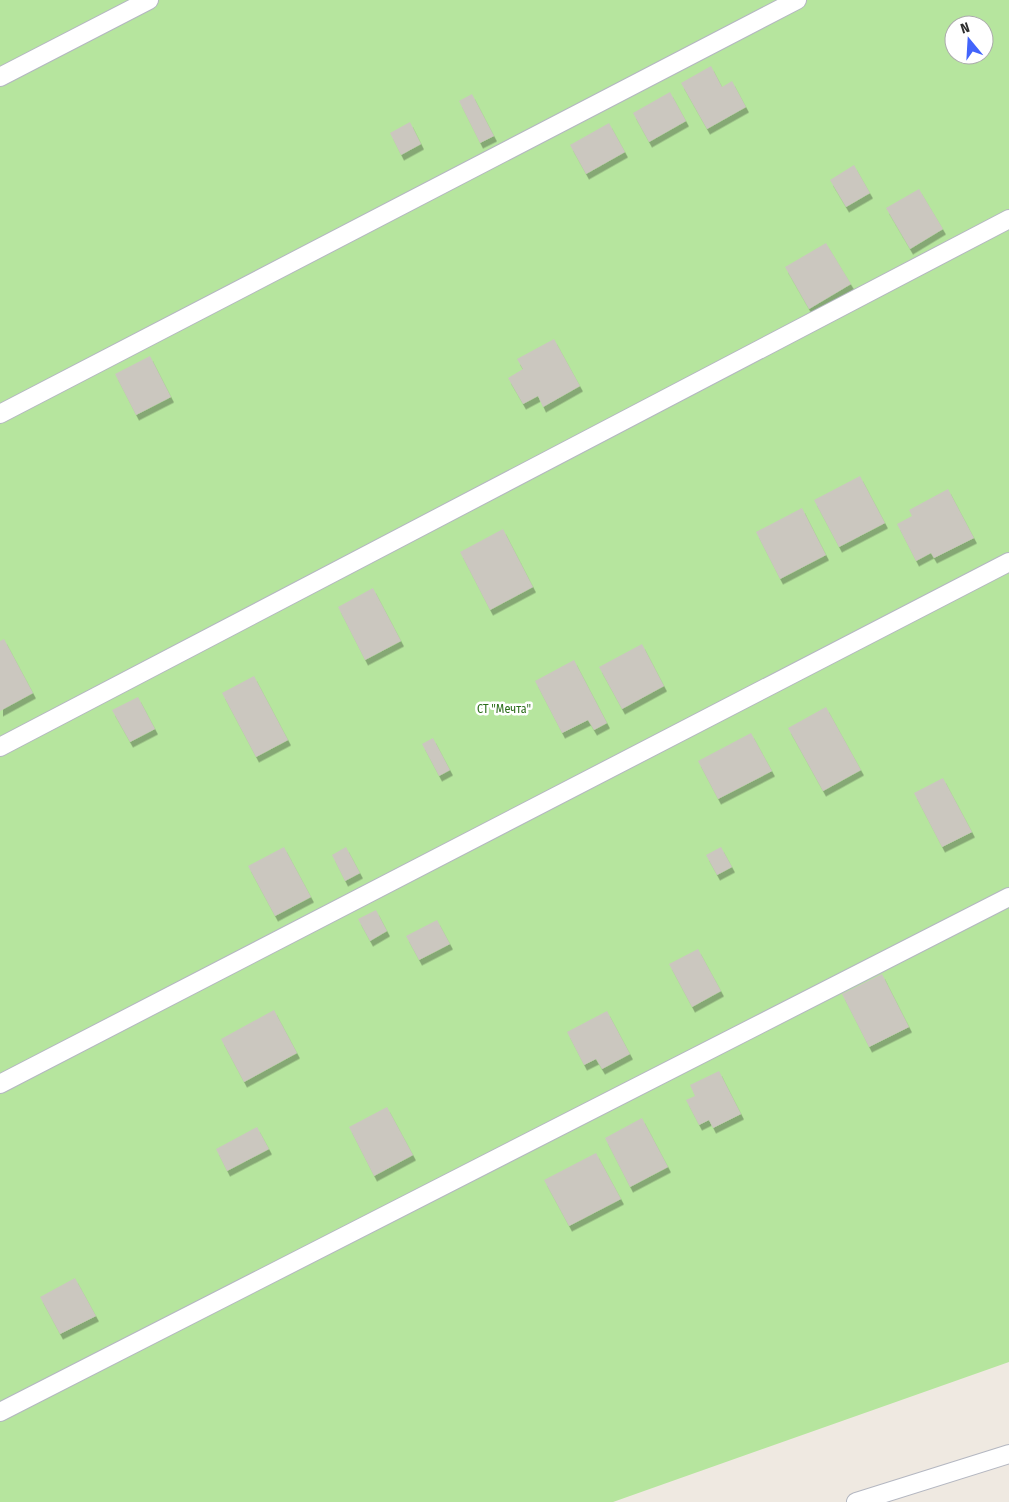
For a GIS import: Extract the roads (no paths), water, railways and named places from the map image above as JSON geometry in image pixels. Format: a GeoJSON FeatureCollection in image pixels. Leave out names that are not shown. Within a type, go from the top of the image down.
{"type":"FeatureCollection","features":[{"type":"Feature","properties":{"kind":"lane"},"geometry":{"type":"LineString","coordinates":[[0,77],[149,0]]}},
{"type":"Feature","properties":{"kind":"lane"},"geometry":{"type":"LineString","coordinates":[[0,414],[797,0]]}},
{"type":"Feature","properties":{"kind":"lane"},"geometry":{"type":"LineString","coordinates":[[0,747],[1009,218]]}},
{"type":"Feature","properties":{"kind":"lane"},"geometry":{"type":"LineString","coordinates":[[0,1084],[1009,562]]}},
{"type":"Feature","properties":{"kind":"lane"},"geometry":{"type":"LineString","coordinates":[[0,1412],[1009,897]]}},
{"type":"Feature","properties":{"kind":"lane"},"geometry":{"type":"LineString","coordinates":[[856,1502],[1009,1454]]}},
{"type":"Feature","properties":{"kind":"park label","name":"СТ \"Мечта\""},"geometry":{"type":"Point","coordinates":[504,709]}}]}
